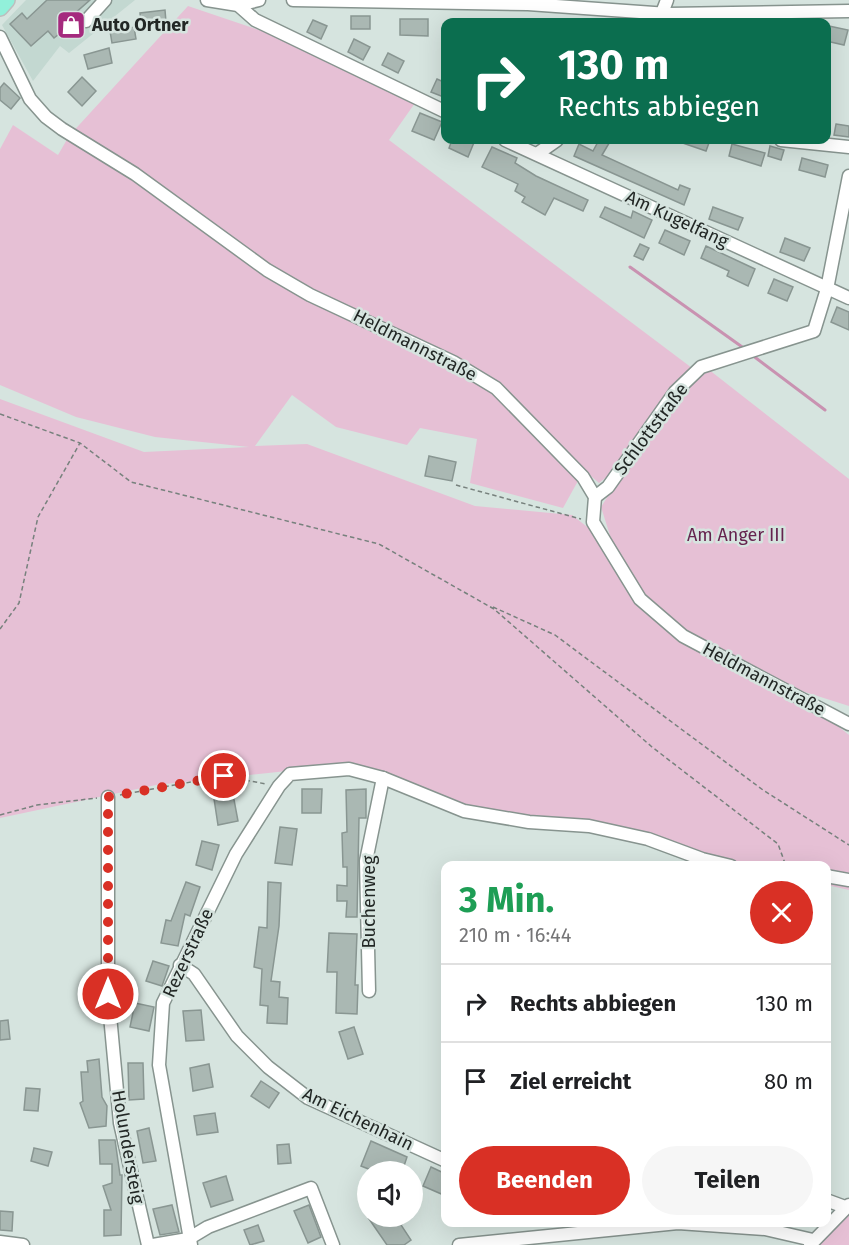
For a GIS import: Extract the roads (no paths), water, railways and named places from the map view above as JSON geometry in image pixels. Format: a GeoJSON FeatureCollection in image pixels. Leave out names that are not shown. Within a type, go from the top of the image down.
{"type":"FeatureCollection","features":[{"type":"Feature","properties":{"kind":"main road"},"geometry":{"type":"LineString","coordinates":[[0,8],[7,0]]}},
{"type":"Feature","properties":{"kind":"street"},"geometry":{"type":"LineString","coordinates":[[86,21],[105,0]]}},
{"type":"Feature","properties":{"kind":"street"},"geometry":{"type":"LineString","coordinates":[[207,0],[238,5],[259,0]]}},
{"type":"Feature","properties":{"kind":"street"},"geometry":{"type":"LineString","coordinates":[[292,0],[528,4],[662,14],[799,5],[849,11]]}},
{"type":"Feature","properties":{"kind":"street"},"geometry":{"type":"LineString","coordinates":[[662,14],[667,0]]}},
{"type":"Feature","properties":{"kind":"street"},"geometry":{"type":"LineString","coordinates":[[238,5],[255,20],[441,110]]}},
{"type":"Feature","properties":{"kind":"street","name":"Heldmannstraße"},"geometry":{"type":"LineString","coordinates":[[0,38],[25,91],[46,117],[126,168],[267,270],[310,295],[453,362],[496,388],[583,477],[596,497],[593,522],[640,599],[683,636],[849,724]]}},
{"type":"Feature","properties":{"kind":"street","name":"Am Kugelfang"},"geometry":{"type":"LineString","coordinates":[[514,144],[849,298]]}},
{"type":"Feature","properties":{"kind":"street"},"geometry":{"type":"LineString","coordinates":[[537,154],[551,144]]}},
{"type":"Feature","properties":{"kind":"street"},"geometry":{"type":"LineString","coordinates":[[820,144],[849,147]]}},
{"type":"Feature","properties":{"kind":"street","name":"Schlottstraße"},"geometry":{"type":"LineString","coordinates":[[596,497],[608,487],[675,392],[701,367],[742,356],[814,331],[844,230],[849,176]]}},
{"type":"Feature","properties":{"kind":"street","name":"Rezerstraße"},"geometry":{"type":"LineString","coordinates":[[190,1242],[159,1065],[163,1003],[236,854],[279,786],[290,774],[350,769],[382,778],[464,811],[529,822],[589,826],[648,839],[710,861]]}},
{"type":"Feature","properties":{"kind":"street","name":"Buchenweg"},"geometry":{"type":"LineString","coordinates":[[369,991],[366,861],[382,778]]}},
{"type":"Feature","properties":{"kind":"street","name":"Holundersteig"},"geometry":{"type":"LineString","coordinates":[[108,797],[108,994],[120,1123],[148,1245]]}},
{"type":"Feature","properties":{"kind":"street"},"geometry":{"type":"LineString","coordinates":[[831,877],[849,880]]}},
{"type":"Feature","properties":{"kind":"street","name":"Am Eichenhain"},"geometry":{"type":"LineString","coordinates":[[180,965],[194,974],[237,1036],[268,1067],[308,1098],[441,1159]]}},
{"type":"Feature","properties":{"kind":"street"},"geometry":{"type":"LineString","coordinates":[[153,1245],[190,1242],[208,1227],[311,1188],[333,1245]]}},
{"type":"Feature","properties":{"kind":"street"},"geometry":{"type":"LineString","coordinates":[[831,1201],[847,1206],[831,1223]]}},
{"type":"Feature","properties":{"kind":"street"},"geometry":{"type":"LineString","coordinates":[[459,1245],[647,1227]]}},
{"type":"Feature","properties":{"kind":"street"},"geometry":{"type":"LineString","coordinates":[[730,1227],[765,1229],[812,1243],[827,1227]]}},
{"type":"Feature","properties":{"kind":"street"},"geometry":{"type":"LineString","coordinates":[[0,1242],[23,1245]]}},
{"type":"Feature","properties":{"kind":"waterway"},"geometry":{"type":"LineString","coordinates":[[630,267],[745,349]]}},
{"type":"Feature","properties":{"kind":"waterway"},"geometry":{"type":"LineString","coordinates":[[752,355],[825,410]]}},
{"type":"Feature","properties":{"kind":"place","name":"Auto Ortner"},"geometry":{"type":"Point","coordinates":[71,25]}},
{"type":"Feature","properties":{"kind":"park label","name":"Am Anger III"},"geometry":{"type":"Point","coordinates":[736,535]}}]}
